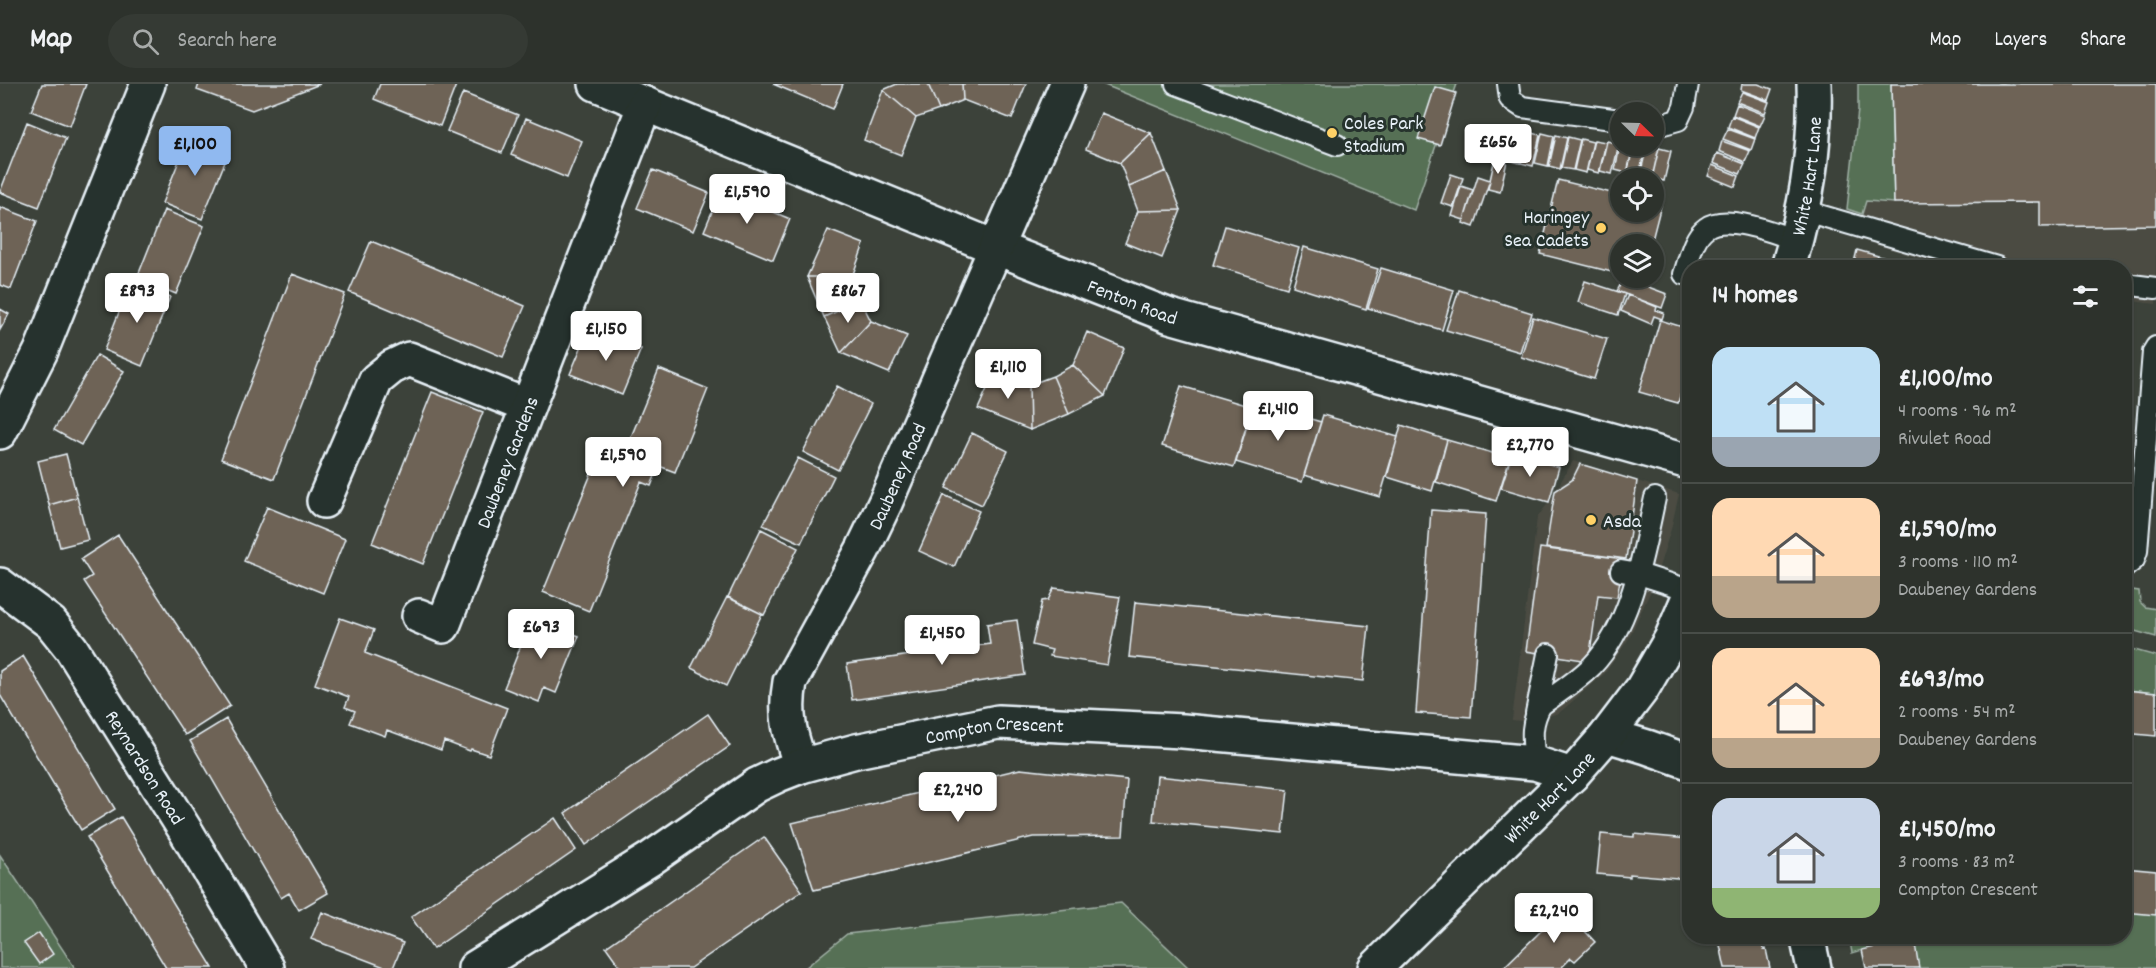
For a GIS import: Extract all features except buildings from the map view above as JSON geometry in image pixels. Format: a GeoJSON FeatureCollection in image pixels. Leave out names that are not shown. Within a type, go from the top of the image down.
{"type":"FeatureCollection","features":[{"type":"Feature","properties":{"kind":"street"},"geometry":{"type":"LineString","coordinates":[[0,432],[41,351],[148,84]]}},
{"type":"Feature","properties":{"kind":"street","name":"Fenton Road"},"geometry":{"type":"LineString","coordinates":[[596,84],[1170,316],[1682,460]]}},
{"type":"Feature","properties":{"kind":"street","name":"Daubeney Road"},"geometry":{"type":"LineString","coordinates":[[801,766],[788,724],[786,699],[790,682],[863,549],[1067,84]]}},
{"type":"Feature","properties":{"kind":"street","name":"White Hart Lane"},"geometry":{"type":"LineString","coordinates":[[1795,239],[1811,154],[1814,84]]}},
{"type":"Feature","properties":{"kind":"street","name":"Daubeney Gardens"},"geometry":{"type":"LineString","coordinates":[[419,616],[443,626],[645,104]]}},
{"type":"Feature","properties":{"kind":"street"},"geometry":{"type":"LineString","coordinates":[[324,501],[376,380],[392,367],[409,359],[527,406]]}},
{"type":"Feature","properties":{"kind":"street","name":"Reynardson Road"},"geometry":{"type":"LineString","coordinates":[[0,585],[51,624],[71,648],[187,833],[267,968]]}},
{"type":"Feature","properties":{"kind":"street","name":"White Hart Lane"},"geometry":{"type":"LineString","coordinates":[[1375,968],[1572,775],[1607,735],[1641,689],[1671,639],[1682,613]]}},
{"type":"Feature","properties":{"kind":"street","name":"Compton Crescent"},"geometry":{"type":"LineString","coordinates":[[475,968],[650,859],[757,785],[801,766],[998,722],[1183,731],[1535,763],[1572,775]]}},
{"type":"Feature","properties":{"kind":"street"},"geometry":{"type":"LineString","coordinates":[[1607,735],[1682,760]]}},
{"type":"Feature","properties":{"kind":"street"},"geometry":{"type":"LineString","coordinates":[[1809,944],[1814,968]]}},
{"type":"Feature","properties":{"kind":"lane"},"geometry":{"type":"LineString","coordinates":[[1176,84],[1337,146]]}},
{"type":"Feature","properties":{"kind":"lane"},"geometry":{"type":"LineString","coordinates":[[1509,84],[1510,99],[1522,107],[1610,119]]}},
{"type":"Feature","properties":{"kind":"lane"},"geometry":{"type":"LineString","coordinates":[[1664,124],[1678,120],[1684,107],[1688,84]]}},
{"type":"Feature","properties":{"kind":"lane"},"geometry":{"type":"LineString","coordinates":[[1689,260],[1694,245],[1705,228],[1717,223],[1739,223],[1795,239],[1946,260]]}},
{"type":"Feature","properties":{"kind":"lane"},"geometry":{"type":"LineString","coordinates":[[2132,285],[2156,288]]}},
{"type":"Feature","properties":{"kind":"lane"},"geometry":{"type":"LineString","coordinates":[[2132,562],[2137,551],[2153,352],[2156,347]]}},
{"type":"Feature","properties":{"kind":"lane"},"geometry":{"type":"LineString","coordinates":[[1536,713],[1541,705],[1586,672],[1603,652],[1627,608],[1630,573],[1655,498]]}},
{"type":"Feature","properties":{"kind":"lane"},"geometry":{"type":"LineString","coordinates":[[1630,573],[1682,588]]}},
{"type":"Feature","properties":{"kind":"lane"},"geometry":{"type":"LineString","coordinates":[[1535,763],[1532,727],[1548,654]]}},
{"type":"Feature","properties":{"kind":"shaded area"},"geometry":{"type":"Polygon","coordinates":[[[1873,84],[2156,84],[2156,304],[2132,301],[2132,260],[1926,260],[1855,238],[1866,201],[1881,203],[1873,84]]]}},
{"type":"Feature","properties":{"kind":"shaded area"},"geometry":{"type":"Polygon","coordinates":[[[1573,461],[1679,494],[1671,529],[1653,586],[1628,640],[1605,673],[1559,713],[1528,722],[1512,720],[1537,518],[1573,461]]]}},
{"type":"Feature","properties":{"kind":"green space","name":"Coles Park Stadium"},"geometry":{"type":"Polygon","coordinates":[[[1102,84],[1457,84],[1414,210],[1102,84]]]}},
{"type":"Feature","properties":{"kind":"green space"},"geometry":{"type":"Polygon","coordinates":[[[1858,84],[1891,84],[1894,203],[1866,201],[1862,214],[1847,209],[1858,110],[1858,84]]]}},
{"type":"Feature","properties":{"kind":"green space"},"geometry":{"type":"Polygon","coordinates":[[[2132,590],[2139,591],[2140,602],[2145,607],[2156,609],[2156,637],[2132,630],[2132,590]]]}},
{"type":"Feature","properties":{"kind":"green space"},"geometry":{"type":"Polygon","coordinates":[[[2132,649],[2156,656],[2156,703],[2132,700],[2132,649]]]}},
{"type":"Feature","properties":{"kind":"green space"},"geometry":{"type":"Polygon","coordinates":[[[0,855],[75,968],[0,968],[0,855]]]}},
{"type":"Feature","properties":{"kind":"green space"},"geometry":{"type":"Polygon","coordinates":[[[2132,892],[2156,894],[2156,968],[1915,968],[1862,950],[1852,953],[1850,944],[2132,944],[2132,892]]]}},
{"type":"Feature","properties":{"kind":"green space"},"geometry":{"type":"Polygon","coordinates":[[[1121,903],[1189,968],[805,968],[847,934],[1121,903]]]}},
{"type":"Feature","properties":{"kind":"place","name":"Coles Park Stadium"},"geometry":{"type":"Point","coordinates":[1332,133]}},
{"type":"Feature","properties":{"kind":"place","name":"Haringey Sea Cadets"},"geometry":{"type":"Point","coordinates":[1601,228]}},
{"type":"Feature","properties":{"kind":"place","name":"Asda"},"geometry":{"type":"Point","coordinates":[1591,520]}}]}
